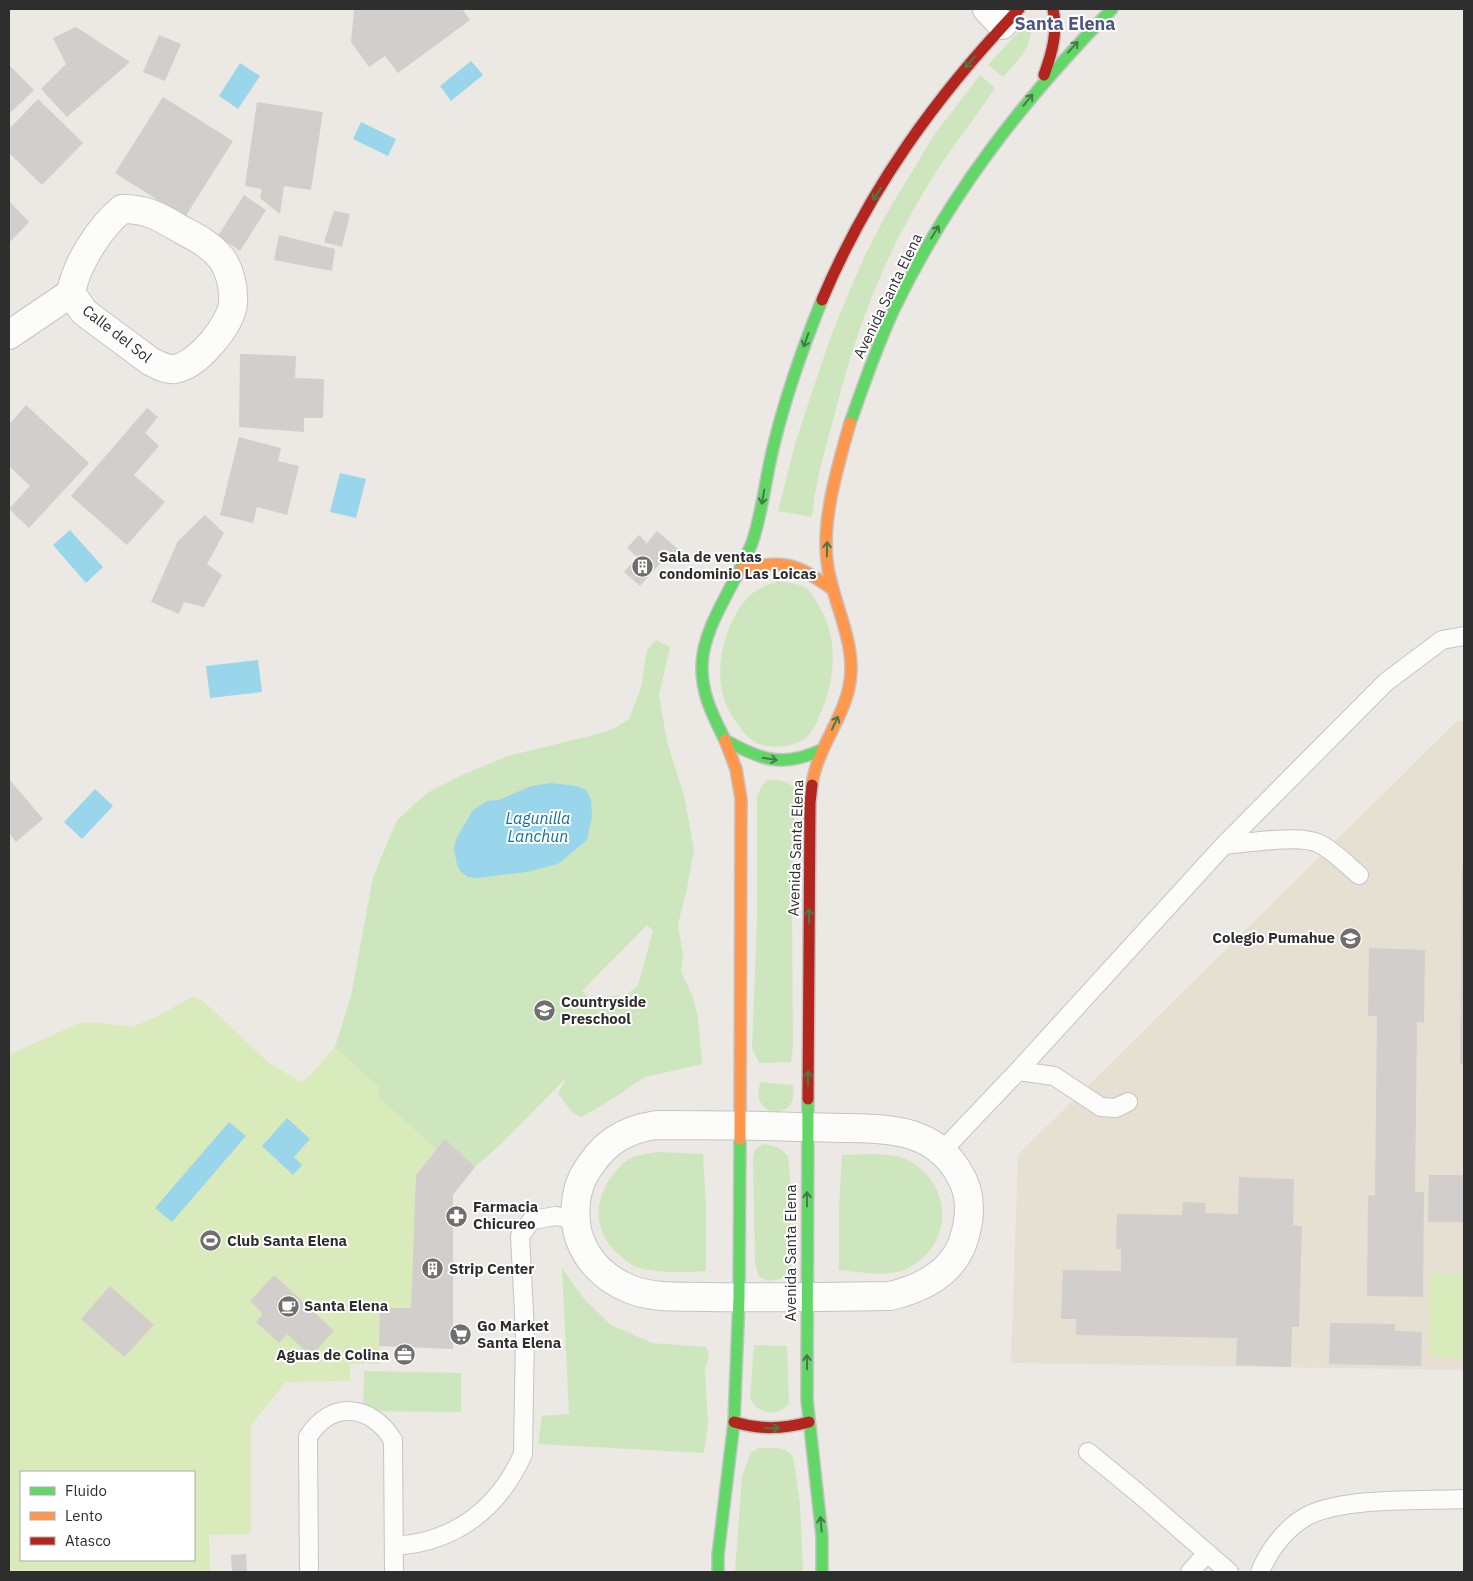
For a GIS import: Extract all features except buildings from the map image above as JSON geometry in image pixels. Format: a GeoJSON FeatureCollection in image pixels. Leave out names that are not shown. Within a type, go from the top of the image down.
{"type":"FeatureCollection","features":[{"type":"Feature","properties":{"kind":"street"},"geometry":{"type":"LineString","coordinates":[[1041,84],[1054,39],[1056,26],[1053,9]]}},
{"type":"Feature","properties":{"kind":"street","name":"Avenida Santa Elena"},"geometry":{"type":"LineString","coordinates":[[822,1572],[822,1536],[809,1422],[806,1297],[810,803],[814,769],[847,695],[851,671],[851,659],[832,589],[826,551],[831,500],[856,404],[878,344],[905,287],[930,241],[997,139],[1041,84],[1079,41],[1112,9]]}},
{"type":"Feature","properties":{"kind":"street"},"geometry":{"type":"LineString","coordinates":[[718,1572],[718,1555],[734,1422],[739,1298],[741,799],[737,769],[712,715],[704,692],[702,665],[706,642],[714,618],[741,570],[754,536],[779,421],[812,323],[836,269],[863,217],[927,116],[1003,14]]}},
{"type":"Feature","properties":{"kind":"street","name":"Calle del Sol"},"geometry":{"type":"LineString","coordinates":[[9,335],[71,293],[78,268],[108,220],[122,209],[138,209],[154,214],[205,242],[223,261],[231,280],[233,303],[229,319],[204,352],[188,364],[174,369],[162,367],[150,361],[84,312],[71,293]]}},
{"type":"Feature","properties":{"kind":"street"},"geometry":{"type":"LineString","coordinates":[[741,570],[768,563],[782,563],[799,567],[832,589]]}},
{"type":"Feature","properties":{"kind":"street"},"geometry":{"type":"LineString","coordinates":[[725,740],[747,753],[776,761],[802,759],[821,750]]}},
{"type":"Feature","properties":{"kind":"street"},"geometry":{"type":"LineString","coordinates":[[656,1125],[807,1127],[898,1131],[927,1141],[942,1151],[954,1164],[963,1179],[968,1194],[968,1225],[964,1242],[956,1258],[926,1284],[909,1292],[890,1296],[739,1298],[659,1295],[629,1289],[601,1272],[584,1250],[575,1220],[576,1200],[582,1181],[588,1168],[604,1147],[621,1136],[639,1128],[656,1125]]}},
{"type":"Feature","properties":{"kind":"street"},"geometry":{"type":"LineString","coordinates":[[734,1422],[770,1429],[790,1427],[809,1422]]}},
{"type":"Feature","properties":{"kind":"lane"},"geometry":{"type":"LineString","coordinates":[[942,1151],[1018,1071],[1224,845],[1386,682],[1442,640],[1464,636]]}},
{"type":"Feature","properties":{"kind":"lane"},"geometry":{"type":"LineString","coordinates":[[1224,845],[1284,840],[1311,840],[1327,848],[1359,875]]}},
{"type":"Feature","properties":{"kind":"lane"},"geometry":{"type":"LineString","coordinates":[[1018,1071],[1054,1076],[1101,1107],[1116,1108],[1128,1102]]}},
{"type":"Feature","properties":{"kind":"lane"},"geometry":{"type":"LineString","coordinates":[[395,1546],[413,1545],[436,1539],[457,1529],[477,1516],[495,1500],[516,1470],[523,1454],[524,1435],[525,1332],[520,1236],[532,1220],[556,1216],[575,1220]]}},
{"type":"Feature","properties":{"kind":"lane"},"geometry":{"type":"LineString","coordinates":[[309,1572],[308,1437],[314,1427],[323,1420],[333,1414],[346,1411],[361,1412],[375,1418],[385,1427],[393,1440],[394,1572]]}},
{"type":"Feature","properties":{"kind":"lane"},"geometry":{"type":"LineString","coordinates":[[1088,1452],[1229,1572]]}},
{"type":"Feature","properties":{"kind":"lane"},"geometry":{"type":"LineString","coordinates":[[1260,1572],[1264,1561],[1284,1534],[1308,1516],[1341,1505],[1386,1501],[1464,1500]]}},
{"type":"Feature","properties":{"kind":"lane"},"geometry":{"type":"LineString","coordinates":[[1190,1572],[1207,1553]]}},
{"type":"Feature","properties":{"kind":"shaded area","name":"Colegio Pumahue"},"geometry":{"type":"Polygon","coordinates":[[[1457,721],[1464,721],[1464,1370],[1011,1363],[1018,1155],[1457,721]]]}},
{"type":"Feature","properties":{"kind":"green space"},"geometry":{"type":"Polygon","coordinates":[[[1030,19],[1032,21],[1031,30],[1027,46],[1020,58],[1003,77],[988,65],[1030,19]]]}},
{"type":"Feature","properties":{"kind":"green space"},"geometry":{"type":"Polygon","coordinates":[[[980,75],[995,88],[952,148],[908,219],[890,255],[859,331],[846,371],[821,464],[812,517],[778,511],[795,444],[813,389],[832,333],[864,257],[887,213],[934,135],[980,75]]]}},
{"type":"Feature","properties":{"kind":"green space"},"geometry":{"type":"Polygon","coordinates":[[[778,581],[801,586],[807,589],[813,596],[826,620],[830,634],[833,661],[832,675],[825,702],[811,732],[802,741],[795,744],[773,747],[753,741],[731,714],[724,700],[720,667],[727,633],[743,603],[757,590],[778,581]]]}},
{"type":"Feature","properties":{"kind":"green space"},"geometry":{"type":"Polygon","coordinates":[[[656,640],[670,647],[659,695],[667,742],[684,795],[694,850],[678,924],[683,956],[681,972],[693,997],[698,1018],[702,1064],[645,1077],[581,1117],[573,1113],[558,1094],[566,1078],[501,1144],[475,1167],[446,1140],[437,1150],[379,1098],[335,1047],[351,996],[373,877],[397,820],[427,793],[462,775],[508,756],[598,734],[615,728],[629,719],[641,688],[647,650],[656,640]],[[647,925],[582,991],[591,1000],[618,995],[621,1000],[638,985],[653,931],[647,925]]]}},
{"type":"Feature","properties":{"kind":"green space"},"geometry":{"type":"Polygon","coordinates":[[[767,780],[782,781],[795,789],[792,909],[793,1046],[791,1062],[759,1063],[752,1049],[757,918],[757,796],[767,780]]]}},
{"type":"Feature","properties":{"kind":"green space","name":"Club Santa Elena"},"geometry":{"type":"Polygon","coordinates":[[[192,997],[203,1001],[269,1063],[301,1082],[311,1075],[335,1047],[379,1087],[379,1098],[437,1150],[416,1175],[411,1308],[380,1308],[379,1364],[350,1364],[350,1381],[286,1382],[251,1425],[251,1534],[209,1535],[210,1572],[9,1572],[9,1055],[79,1023],[102,1023],[132,1027],[158,1016],[192,997]]]}},
{"type":"Feature","properties":{"kind":"green space"},"geometry":{"type":"Polygon","coordinates":[[[760,1082],[793,1085],[793,1098],[789,1106],[776,1112],[766,1109],[759,1099],[760,1082]]]}},
{"type":"Feature","properties":{"kind":"green space"},"geometry":{"type":"Polygon","coordinates":[[[765,1144],[779,1148],[788,1156],[790,1178],[792,1270],[780,1279],[768,1281],[758,1276],[755,1262],[753,1159],[754,1152],[759,1146],[765,1144]]]}},
{"type":"Feature","properties":{"kind":"green space"},"geometry":{"type":"Polygon","coordinates":[[[659,1152],[703,1154],[706,1207],[706,1271],[661,1271],[634,1266],[618,1254],[608,1243],[602,1232],[599,1207],[602,1194],[608,1182],[626,1161],[633,1157],[659,1152]]]}},
{"type":"Feature","properties":{"kind":"green space"},"geometry":{"type":"Polygon","coordinates":[[[876,1154],[906,1159],[922,1170],[933,1183],[940,1199],[942,1215],[940,1232],[932,1247],[920,1260],[904,1270],[880,1274],[839,1270],[839,1209],[842,1155],[876,1154]]]}},
{"type":"Feature","properties":{"kind":"green space"},"geometry":{"type":"Polygon","coordinates":[[[562,1268],[585,1300],[611,1325],[652,1343],[706,1347],[709,1355],[705,1370],[708,1424],[704,1453],[538,1444],[542,1416],[569,1414],[562,1268]]]}},
{"type":"Feature","properties":{"kind":"green space"},"geometry":{"type":"Polygon","coordinates":[[[1430,1273],[1464,1274],[1464,1358],[1430,1357],[1430,1273]]]}},
{"type":"Feature","properties":{"kind":"green space"},"geometry":{"type":"Polygon","coordinates":[[[754,1345],[787,1346],[789,1403],[779,1411],[763,1411],[750,1398],[754,1345]]]}},
{"type":"Feature","properties":{"kind":"green space"},"geometry":{"type":"Polygon","coordinates":[[[364,1371],[461,1373],[461,1412],[363,1411],[364,1371]]]}},
{"type":"Feature","properties":{"kind":"green space"},"geometry":{"type":"Polygon","coordinates":[[[759,1448],[782,1449],[793,1457],[800,1504],[803,1572],[735,1572],[742,1477],[751,1452],[759,1448]]]}},
{"type":"Feature","properties":{"kind":"water"},"geometry":{"type":"Polygon","coordinates":[[[471,61],[483,75],[451,101],[440,86],[471,61]]]}},
{"type":"Feature","properties":{"kind":"water"},"geometry":{"type":"Polygon","coordinates":[[[240,63],[260,76],[238,109],[219,96],[240,63]]]}},
{"type":"Feature","properties":{"kind":"water"},"geometry":{"type":"Polygon","coordinates":[[[361,122],[396,139],[388,156],[353,139],[361,122]]]}},
{"type":"Feature","properties":{"kind":"water"},"geometry":{"type":"Polygon","coordinates":[[[340,473],[366,479],[356,518],[330,512],[340,473]]]}},
{"type":"Feature","properties":{"kind":"water"},"geometry":{"type":"Polygon","coordinates":[[[70,530],[103,567],[86,583],[53,545],[70,530]]]}},
{"type":"Feature","properties":{"kind":"water"},"geometry":{"type":"Polygon","coordinates":[[[258,660],[262,692],[210,698],[206,666],[258,660]]]}},
{"type":"Feature","properties":{"kind":"water","name":"Lagunilla Lanchun"},"geometry":{"type":"Polygon","coordinates":[[[551,783],[576,786],[586,790],[591,799],[592,817],[587,840],[558,864],[527,872],[478,878],[468,877],[461,872],[457,865],[454,849],[456,839],[473,810],[487,801],[499,800],[531,786],[551,783]]]}},
{"type":"Feature","properties":{"kind":"water"},"geometry":{"type":"Polygon","coordinates":[[[95,789],[113,806],[82,839],[64,822],[95,789]]]}},
{"type":"Feature","properties":{"kind":"water"},"geometry":{"type":"Polygon","coordinates":[[[287,1118],[310,1139],[294,1157],[302,1165],[293,1175],[262,1146],[287,1118]]]}},
{"type":"Feature","properties":{"kind":"water"},"geometry":{"type":"Polygon","coordinates":[[[229,1122],[246,1136],[172,1222],[155,1208],[229,1122]]]}},
{"type":"Feature","properties":{"kind":"traffic: fast"},"geometry":{"type":"LineString","coordinates":[[850,423],[888,321],[940,225],[991,149],[1019,113],[1079,43],[1112,9]]}},
{"type":"Feature","properties":{"kind":"traffic: fast"},"geometry":{"type":"LineString","coordinates":[[725,740],[712,713],[703,685],[702,665],[704,649],[715,618],[753,540],[771,456],[784,407],[822,300]]}},
{"type":"Feature","properties":{"kind":"traffic: fast"},"geometry":{"type":"LineString","coordinates":[[725,740],[750,753],[772,759],[795,759],[821,750]]}},
{"type":"Feature","properties":{"kind":"traffic: fast"},"geometry":{"type":"LineString","coordinates":[[808,1099],[807,1400],[822,1536],[822,1572]]}},
{"type":"Feature","properties":{"kind":"traffic: fast"},"geometry":{"type":"LineString","coordinates":[[718,1572],[718,1555],[734,1422],[739,1298],[740,1139]]}},
{"type":"Feature","properties":{"kind":"traffic: slow"},"geometry":{"type":"LineString","coordinates":[[812,785],[820,756],[845,701],[851,671],[849,645],[831,581],[826,551],[828,514],[840,457],[850,423]]}},
{"type":"Feature","properties":{"kind":"traffic: slow"},"geometry":{"type":"LineString","coordinates":[[741,570],[768,564],[789,566],[809,574],[832,589]]}},
{"type":"Feature","properties":{"kind":"traffic: slow"},"geometry":{"type":"LineString","coordinates":[[725,740],[736,769],[741,799],[740,1139]]}},
{"type":"Feature","properties":{"kind":"traffic: jam"},"geometry":{"type":"LineString","coordinates":[[822,300],[861,220],[907,146],[960,76],[1019,9]]}},
{"type":"Feature","properties":{"kind":"traffic: jam"},"geometry":{"type":"LineString","coordinates":[[1044,75],[1053,42],[1055,26],[1053,9]]}},
{"type":"Feature","properties":{"kind":"traffic: jam"},"geometry":{"type":"LineString","coordinates":[[808,1099],[810,803],[812,785]]}},
{"type":"Feature","properties":{"kind":"traffic: jam"},"geometry":{"type":"LineString","coordinates":[[734,1422],[771,1428],[809,1422]]}},
{"type":"Feature","properties":{"kind":"place","name":"Sala de ventas condominio Las Loicas"},"geometry":{"type":"Point","coordinates":[643,566]}},
{"type":"Feature","properties":{"kind":"place","name":"Colegio Pumahue"},"geometry":{"type":"Point","coordinates":[1351,938]}},
{"type":"Feature","properties":{"kind":"place","name":"Countryside Preschool"},"geometry":{"type":"Point","coordinates":[545,1011]}},
{"type":"Feature","properties":{"kind":"place","name":"Farmacia Chicureo"},"geometry":{"type":"Point","coordinates":[457,1216]}},
{"type":"Feature","properties":{"kind":"place","name":"Club Santa Elena"},"geometry":{"type":"Point","coordinates":[211,1241]}},
{"type":"Feature","properties":{"kind":"place","name":"Strip Center"},"geometry":{"type":"Point","coordinates":[433,1269]}},
{"type":"Feature","properties":{"kind":"place","name":"Santa Elena"},"geometry":{"type":"Point","coordinates":[288,1306]}},
{"type":"Feature","properties":{"kind":"place","name":"Go Market Santa Elena"},"geometry":{"type":"Point","coordinates":[461,1335]}},
{"type":"Feature","properties":{"kind":"place","name":"Aguas de Colina"},"geometry":{"type":"Point","coordinates":[405,1355]}},
{"type":"Feature","properties":{"kind":"district","name":"Santa Elena"},"geometry":{"type":"Point","coordinates":[1065,24]}}]}
